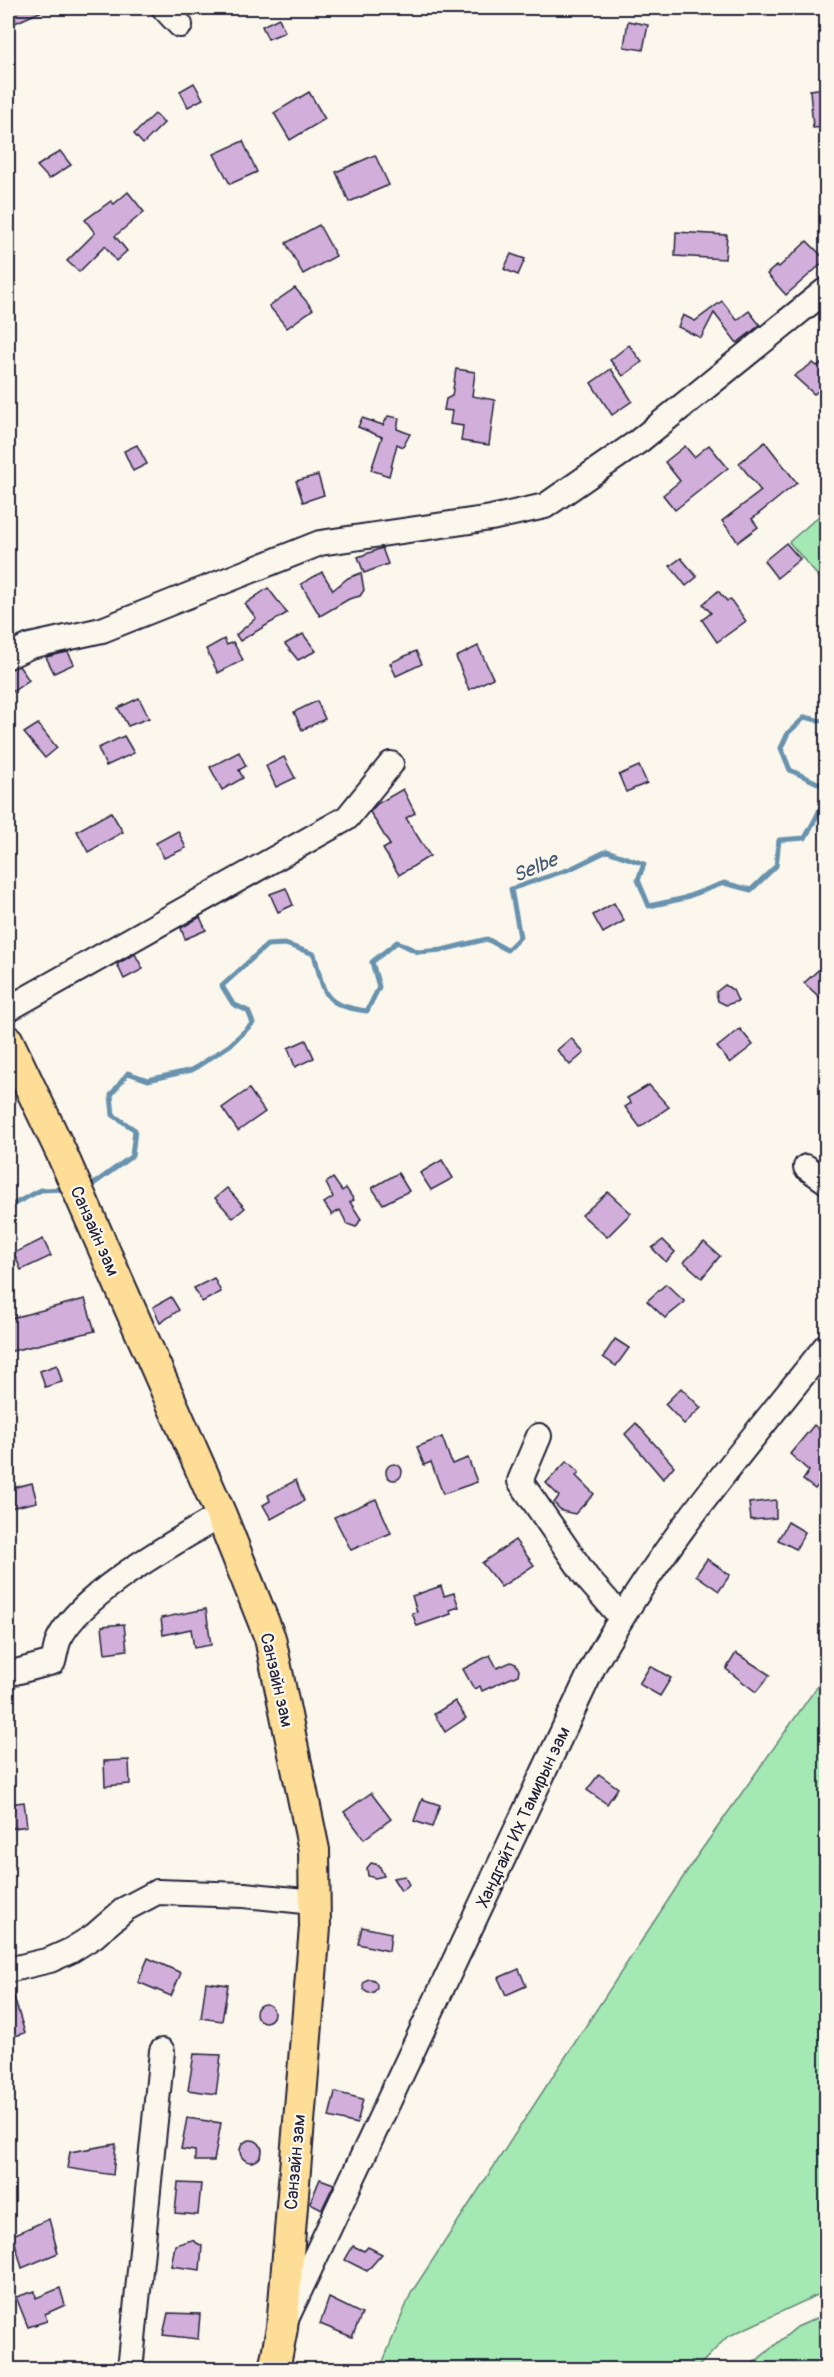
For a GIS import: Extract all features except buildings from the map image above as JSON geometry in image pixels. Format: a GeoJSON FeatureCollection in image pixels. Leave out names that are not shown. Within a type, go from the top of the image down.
{"type":"FeatureCollection","features":[{"type":"Feature","properties":{"kind":"main road","name":"Санзайн зам"},"geometry":{"type":"LineString","coordinates":[[8,1041],[61,1152],[221,1515],[270,1638],[314,1850],[315,1927],[282,2328],[274,2370]]}},
{"type":"Feature","properties":{"kind":"street"},"geometry":{"type":"LineString","coordinates":[[164,8],[180,25]]}},
{"type":"Feature","properties":{"kind":"street"},"geometry":{"type":"LineString","coordinates":[[8,656],[30,646],[102,630],[320,543],[491,518],[545,506],[639,441],[826,290]]}},
{"type":"Feature","properties":{"kind":"street"},"geometry":{"type":"LineString","coordinates":[[8,1009],[347,818],[391,764]]}},
{"type":"Feature","properties":{"kind":"street"},"geometry":{"type":"LineString","coordinates":[[806,1167],[826,1181]]}},
{"type":"Feature","properties":{"kind":"street","name":"Хандгайт Их Тамирын зам"},"geometry":{"type":"LineString","coordinates":[[282,2328],[589,1676],[621,1617],[697,1508],[826,1346]]}},
{"type":"Feature","properties":{"kind":"street"},"geometry":{"type":"LineString","coordinates":[[539,1436],[520,1481],[587,1578],[621,1617]]}},
{"type":"Feature","properties":{"kind":"street"},"geometry":{"type":"LineString","coordinates":[[8,1674],[53,1662],[59,1639],[79,1612],[147,1560],[221,1515]]}},
{"type":"Feature","properties":{"kind":"street"},"geometry":{"type":"LineString","coordinates":[[8,1970],[50,1960],[70,1951],[94,1936],[125,1909],[157,1892],[244,1895],[314,1902]]}},
{"type":"Feature","properties":{"kind":"street"},"geometry":{"type":"LineString","coordinates":[[130,2370],[162,2051]]}},
{"type":"Feature","properties":{"kind":"green space"},"geometry":{"type":"Polygon","coordinates":[[[826,510],[826,578],[823,582],[789,542],[826,510]]]}},
{"type":"Feature","properties":{"kind":"green space"},"geometry":{"type":"Polygon","coordinates":[[[826,1674],[826,2291],[727,2337],[696,2369],[380,2369],[411,2293],[695,1859],[826,1674]]]}},
{"type":"Feature","properties":{"kind":"green space"},"geometry":{"type":"Polygon","coordinates":[[[826,2314],[826,2369],[746,2369],[797,2327],[826,2314]]]}},
{"type":"Feature","properties":{"kind":"waterway","name":"Selbe"},"geometry":{"type":"LineString","coordinates":[[88,1188],[132,1156],[135,1130],[113,1115],[111,1095],[128,1073],[148,1080],[192,1070],[230,1045],[253,1023],[248,1011],[233,1004],[222,986],[267,945],[285,944],[314,954],[328,996],[341,1005],[367,1011],[379,987],[372,962],[397,942],[418,952],[442,950],[487,939],[507,950],[520,937],[511,889],[570,869],[607,851],[644,864],[638,880],[649,906],[681,899],[724,883],[751,890],[776,866],[779,840],[805,838],[818,813],[823,800],[824,786],[790,770],[781,748],[788,733],[805,717],[821,721],[826,719]]}},
{"type":"Feature","properties":{"kind":"waterway","name":"Selbe"},"geometry":{"type":"LineString","coordinates":[[8,1207],[41,1190],[67,1189]]}}]}
